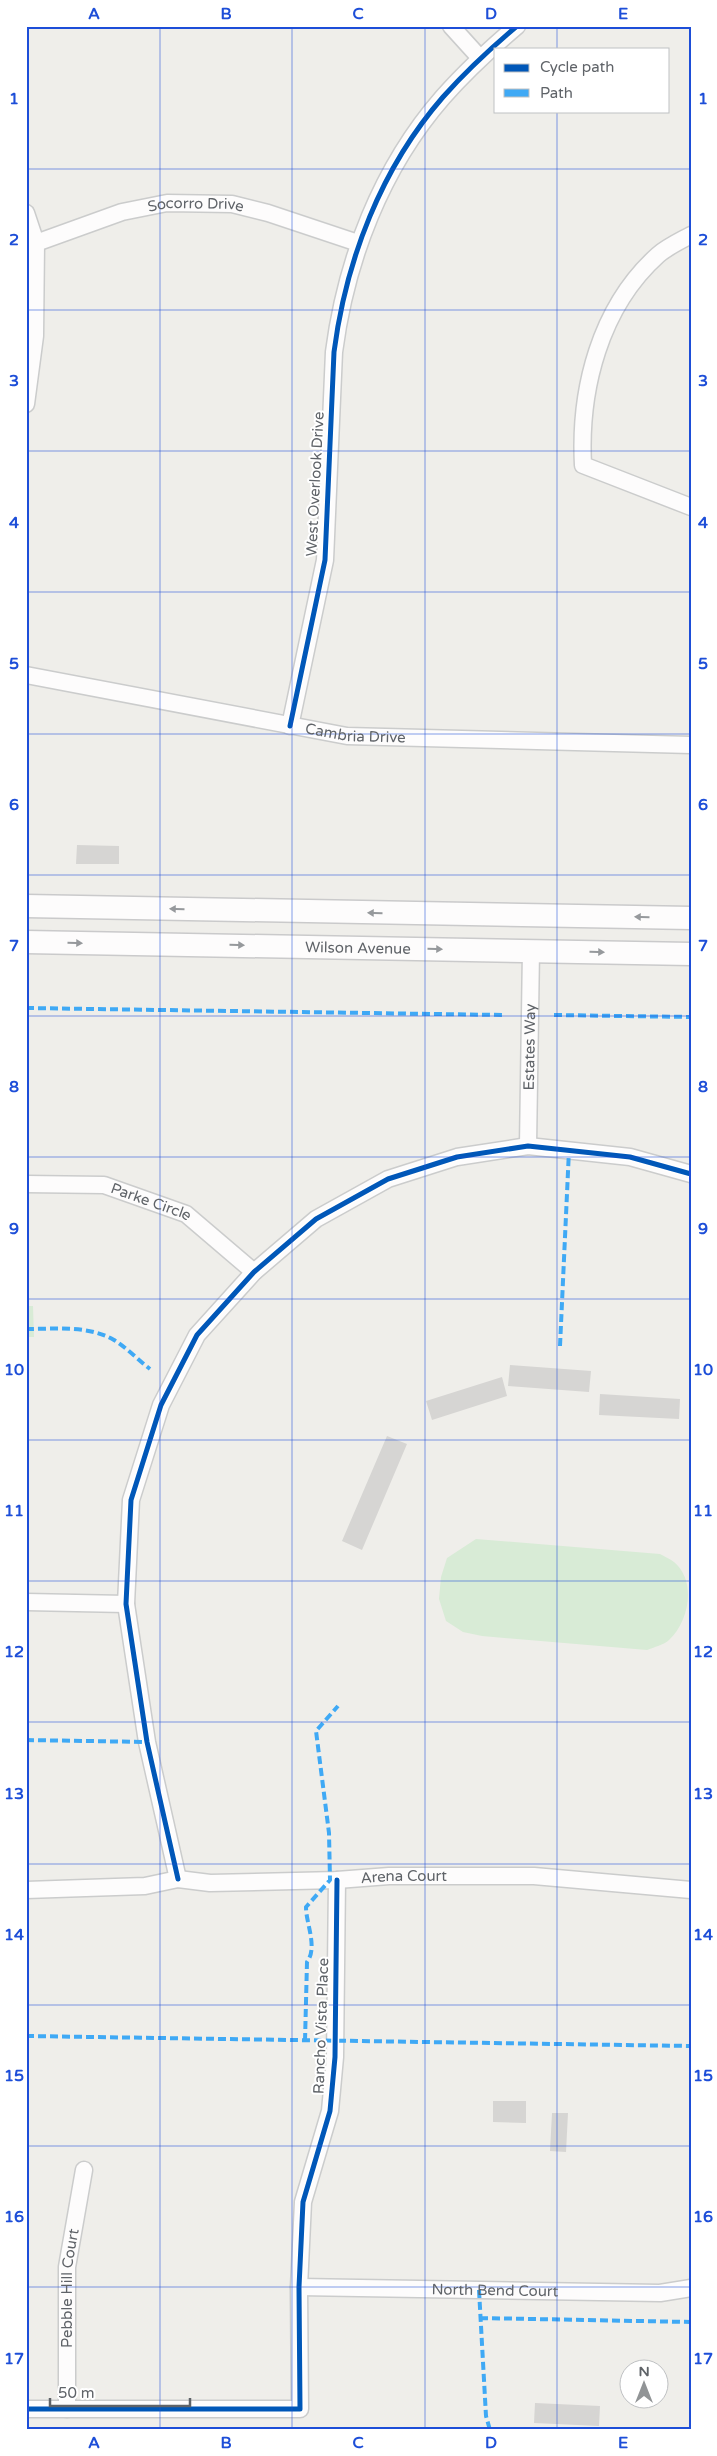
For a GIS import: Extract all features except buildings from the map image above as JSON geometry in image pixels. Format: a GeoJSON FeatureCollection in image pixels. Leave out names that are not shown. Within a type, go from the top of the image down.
{"type":"FeatureCollection","features":[{"type":"Feature","properties":{"kind":"main road"},"geometry":{"type":"LineString","coordinates":[[26,906],[691,918]]}},
{"type":"Feature","properties":{"kind":"main road","name":"Wilson Avenue"},"geometry":{"type":"LineString","coordinates":[[26,942],[691,954]]}},
{"type":"Feature","properties":{"kind":"street"},"geometry":{"type":"LineString","coordinates":[[451,26],[480,58]]}},
{"type":"Feature","properties":{"kind":"street","name":"West Overlook Drive"},"geometry":{"type":"LineString","coordinates":[[290,726],[325,560],[334,352],[337,328],[358,243],[384,186],[411,141],[442,98],[480,58],[517,26]]}},
{"type":"Feature","properties":{"kind":"street","name":"Socorro Drive"},"geometry":{"type":"LineString","coordinates":[[36,244],[122,212],[167,203],[232,204],[268,212],[358,243]]}},
{"type":"Feature","properties":{"kind":"street"},"geometry":{"type":"LineString","coordinates":[[26,213],[36,244],[35,336],[26,404]]}},
{"type":"Feature","properties":{"kind":"street"},"geometry":{"type":"LineString","coordinates":[[691,235],[659,255],[619,301],[600,344],[588,379],[581,431],[583,465],[691,507]]}},
{"type":"Feature","properties":{"kind":"street","name":"Cambria Drive"},"geometry":{"type":"LineString","coordinates":[[26,675],[348,736],[691,745]]}},
{"type":"Feature","properties":{"kind":"street","name":"Estates Way"},"geometry":{"type":"LineString","coordinates":[[528,1146],[531,950]]}},
{"type":"Feature","properties":{"kind":"street"},"geometry":{"type":"LineString","coordinates":[[178,1879],[147,1742],[126,1604],[131,1500],[161,1405],[196,1335],[254,1272],[316,1219],[388,1179],[457,1157],[528,1146],[630,1157],[691,1174]]}},
{"type":"Feature","properties":{"kind":"street","name":"Parke Circle"},"geometry":{"type":"LineString","coordinates":[[26,1184],[104,1185],[186,1214],[254,1272]]}},
{"type":"Feature","properties":{"kind":"street"},"geometry":{"type":"LineString","coordinates":[[26,1602],[126,1604]]}},
{"type":"Feature","properties":{"kind":"street","name":"Arena Court"},"geometry":{"type":"LineString","coordinates":[[26,1890],[144,1886],[178,1879],[210,1883],[337,1880],[389,1876],[534,1876],[691,1890]]}},
{"type":"Feature","properties":{"kind":"street","name":"Rancho Vista Place"},"geometry":{"type":"LineString","coordinates":[[67,2408],[300,2409],[299,2287],[303,2202],[330,2111],[335,2057],[337,1880]]}},
{"type":"Feature","properties":{"kind":"street","name":"Pebble Hill Court"},"geometry":{"type":"LineString","coordinates":[[67,2408],[67,2267],[84,2170]]}},
{"type":"Feature","properties":{"kind":"street","name":"North Bend Court"},"geometry":{"type":"LineString","coordinates":[[299,2287],[660,2293],[691,2288]]}},
{"type":"Feature","properties":{"kind":"street"},"geometry":{"type":"LineString","coordinates":[[26,2409],[67,2408]]}},
{"type":"Feature","properties":{"kind":"green space"},"geometry":{"type":"Polygon","coordinates":[[[26,1306],[33,1306],[34,1337],[26,1337],[26,1306]]]}},
{"type":"Feature","properties":{"kind":"green space"},"geometry":{"type":"Polygon","coordinates":[[[476,1539],[660,1554],[674,1562],[686,1580],[688,1601],[681,1623],[669,1640],[662,1645],[647,1650],[482,1636],[463,1632],[446,1621],[439,1599],[441,1577],[447,1558],[476,1539]]]}},
{"type":"Feature","properties":{"kind":"marked path"},"geometry":{"type":"LineString","coordinates":[[26,1008],[503,1015]]}},
{"type":"Feature","properties":{"kind":"marked path"},"geometry":{"type":"LineString","coordinates":[[554,1015],[691,1017]]}},
{"type":"Feature","properties":{"kind":"marked path"},"geometry":{"type":"LineString","coordinates":[[560,1346],[569,1150]]}},
{"type":"Feature","properties":{"kind":"marked path"},"geometry":{"type":"LineString","coordinates":[[26,1329],[72,1329],[104,1335],[119,1343],[150,1369]]}},
{"type":"Feature","properties":{"kind":"marked path"},"geometry":{"type":"LineString","coordinates":[[305,2041],[307,1962],[312,1942],[306,1907],[330,1880],[329,1833],[316,1731],[338,1706]]}},
{"type":"Feature","properties":{"kind":"marked path"},"geometry":{"type":"LineString","coordinates":[[26,1740],[147,1742]]}},
{"type":"Feature","properties":{"kind":"marked path"},"geometry":{"type":"LineString","coordinates":[[26,2036],[691,2046]]}},
{"type":"Feature","properties":{"kind":"marked path"},"geometry":{"type":"LineString","coordinates":[[479,2290],[486,2416],[490,2430]]}},
{"type":"Feature","properties":{"kind":"marked path"},"geometry":{"type":"LineString","coordinates":[[480,2318],[691,2322]]}},
{"type":"Feature","properties":{"kind":"cycle path"},"geometry":{"type":"LineString","coordinates":[[290,726],[325,560],[334,352],[347,283],[357,250],[384,185],[421,125],[461,78],[517,26]]}},
{"type":"Feature","properties":{"kind":"cycle path"},"geometry":{"type":"LineString","coordinates":[[178,1879],[147,1742],[126,1604],[131,1500],[161,1405],[197,1335],[254,1272],[316,1219],[388,1179],[457,1157],[528,1146],[630,1157],[691,1174]]}},
{"type":"Feature","properties":{"kind":"cycle path"},"geometry":{"type":"LineString","coordinates":[[26,2409],[300,2409],[299,2287],[303,2202],[330,2111],[335,2057],[337,1880]]}}]}
